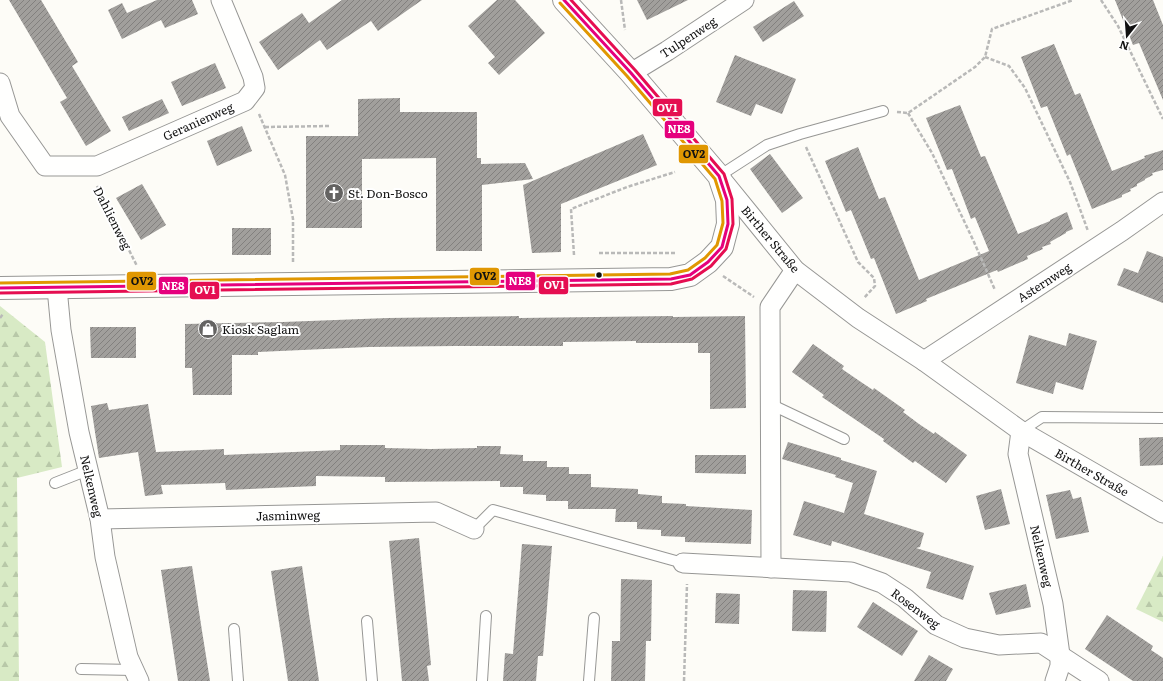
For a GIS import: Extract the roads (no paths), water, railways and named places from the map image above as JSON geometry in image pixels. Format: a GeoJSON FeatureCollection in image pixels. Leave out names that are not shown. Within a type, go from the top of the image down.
{"type":"FeatureCollection","features":[{"type":"Feature","properties":{"kind":"street","name":"Geranienweg"},"geometry":{"type":"LineString","coordinates":[[0,83],[10,116],[45,166],[97,166],[245,100],[251,94],[255,88],[253,77],[221,0]]}},
{"type":"Feature","properties":{"kind":"street","name":"Birther Straße"},"geometry":{"type":"LineString","coordinates":[[564,0],[631,73],[719,176],[796,270],[858,318],[924,361],[1021,431],[1163,513]]}},
{"type":"Feature","properties":{"kind":"street","name":"Tulpenweg"},"geometry":{"type":"LineString","coordinates":[[631,73],[744,0]]}},
{"type":"Feature","properties":{"kind":"street"},"geometry":{"type":"LineString","coordinates":[[0,288],[671,279],[690,275],[708,262],[722,247],[728,224],[727,200],[719,176]]}},
{"type":"Feature","properties":{"kind":"street","name":"Asternweg"},"geometry":{"type":"LineString","coordinates":[[924,361],[1122,231],[1163,202]]}},
{"type":"Feature","properties":{"kind":"street"},"geometry":{"type":"LineString","coordinates":[[771,568],[770,307],[796,270]]}},
{"type":"Feature","properties":{"kind":"street","name":"Nelkenweg"},"geometry":{"type":"LineString","coordinates":[[57,288],[63,338],[79,432],[100,519],[105,557],[128,657],[136,676]]}},
{"type":"Feature","properties":{"kind":"street","name":"Nelkenweg"},"geometry":{"type":"LineString","coordinates":[[1021,431],[1018,454],[1053,604],[1060,655],[1060,666],[1055,681]]}},
{"type":"Feature","properties":{"kind":"street","name":"Jasminweg"},"geometry":{"type":"LineString","coordinates":[[100,519],[436,512],[474,528]]}},
{"type":"Feature","properties":{"kind":"street","name":"Rosenweg"},"geometry":{"type":"LineString","coordinates":[[686,564],[851,572],[882,583],[905,598],[936,625],[964,638],[999,645],[1040,643],[1099,681]]}},
{"type":"Feature","properties":{"kind":"lane"},"geometry":{"type":"LineString","coordinates":[[719,176],[767,145],[800,134],[883,111]]}},
{"type":"Feature","properties":{"kind":"lane"},"geometry":{"type":"LineString","coordinates":[[770,404],[844,438]]}},
{"type":"Feature","properties":{"kind":"lane"},"geometry":{"type":"LineString","coordinates":[[1021,431],[1042,417],[1163,418]]}},
{"type":"Feature","properties":{"kind":"lane"},"geometry":{"type":"LineString","coordinates":[[55,483],[88,470]]}},
{"type":"Feature","properties":{"kind":"lane"},"geometry":{"type":"LineString","coordinates":[[474,528],[493,510],[686,564]]}},
{"type":"Feature","properties":{"kind":"lane"},"geometry":{"type":"LineString","coordinates":[[482,681],[486,616]]}},
{"type":"Feature","properties":{"kind":"lane"},"geometry":{"type":"LineString","coordinates":[[589,681],[594,618]]}},
{"type":"Feature","properties":{"kind":"lane"},"geometry":{"type":"LineString","coordinates":[[367,621],[372,681]]}},
{"type":"Feature","properties":{"kind":"lane"},"geometry":{"type":"LineString","coordinates":[[234,629],[238,681]]}},
{"type":"Feature","properties":{"kind":"lane"},"geometry":{"type":"LineString","coordinates":[[81,669],[136,676]]}},
{"type":"Feature","properties":{"kind":"place","name":"St. Don-Bosco"},"geometry":{"type":"Point","coordinates":[334,193]}},
{"type":"Feature","properties":{"kind":"place","name":"Kiosk Saglam"},"geometry":{"type":"Point","coordinates":[208,329]}}]}
